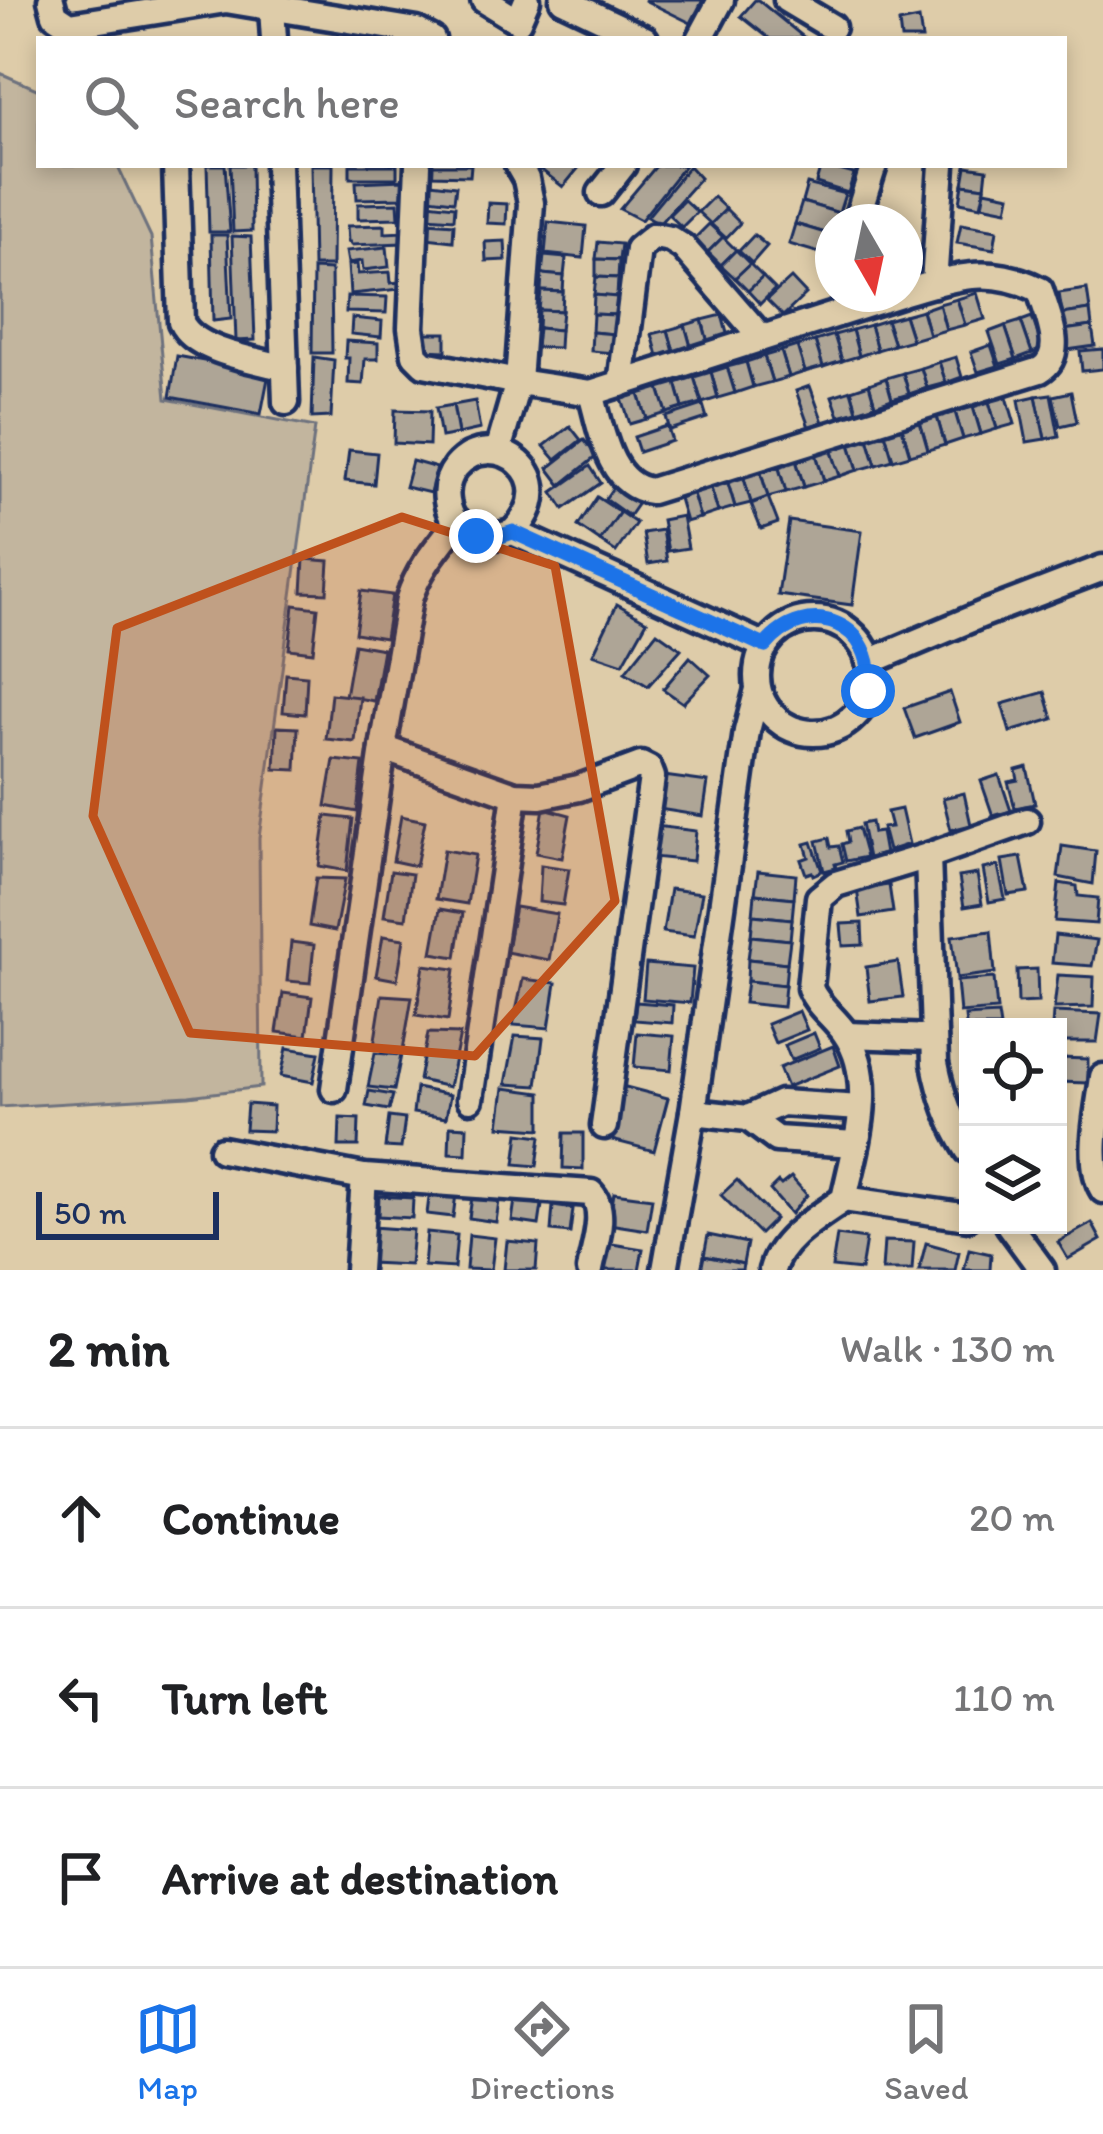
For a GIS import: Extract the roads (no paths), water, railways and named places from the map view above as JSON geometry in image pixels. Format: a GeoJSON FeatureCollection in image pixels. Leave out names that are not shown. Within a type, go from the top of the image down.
{"type":"FeatureCollection","features":[{"type":"Feature","properties":{"kind":"street"},"geometry":{"type":"LineString","coordinates":[[51,0],[56,15],[70,26],[226,0],[426,36]]}},
{"type":"Feature","properties":{"kind":"street"},"geometry":{"type":"LineString","coordinates":[[484,0],[518,21],[527,0]]}},
{"type":"Feature","properties":{"kind":"street"},"geometry":{"type":"LineString","coordinates":[[563,0],[639,36]]}},
{"type":"Feature","properties":{"kind":"street"},"geometry":{"type":"LineString","coordinates":[[702,36],[721,0]]}},
{"type":"Feature","properties":{"kind":"street"},"geometry":{"type":"LineString","coordinates":[[787,0],[832,26]]}},
{"type":"Feature","properties":{"kind":"street"},"geometry":{"type":"LineString","coordinates":[[272,8],[274,36]]}},
{"type":"Feature","properties":{"kind":"street"},"geometry":{"type":"LineString","coordinates":[[176,168],[182,322],[187,334],[200,344],[285,368]]}},
{"type":"Feature","properties":{"kind":"street"},"geometry":{"type":"LineString","coordinates":[[278,168],[286,403]]}},
{"type":"Feature","properties":{"kind":"street"},"geometry":{"type":"LineString","coordinates":[[418,168],[410,328],[415,355],[424,364],[591,393],[762,338],[818,312]]}},
{"type":"Feature","properties":{"kind":"street"},"geometry":{"type":"LineString","coordinates":[[498,452],[518,382],[531,203],[520,168]]}},
{"type":"Feature","properties":{"kind":"street"},"geometry":{"type":"LineString","coordinates":[[601,193],[621,168]]}},
{"type":"Feature","properties":{"kind":"street"},"geometry":{"type":"LineString","coordinates":[[862,204],[873,168]]}},
{"type":"Feature","properties":{"kind":"street"},"geometry":{"type":"LineString","coordinates":[[934,284],[942,168]]}},
{"type":"Feature","properties":{"kind":"street"},"geometry":{"type":"LineString","coordinates":[[621,384],[638,248],[654,236],[683,247],[762,338]]}},
{"type":"Feature","properties":{"kind":"street"},"geometry":{"type":"LineString","coordinates":[[591,393],[618,472],[640,490],[651,491],[1051,363],[1053,336],[1040,290],[999,274],[923,287]]}},
{"type":"Feature","properties":{"kind":"street"},"geometry":{"type":"LineString","coordinates":[[479,452],[498,452],[518,460],[530,476],[534,497],[528,517],[513,532],[495,538],[476,536],[457,522],[449,511],[446,492],[450,474],[462,460],[479,452]]}},
{"type":"Feature","properties":{"kind":"street"},"geometry":{"type":"LineString","coordinates":[[334,1089],[409,599],[420,569],[457,522]]}},
{"type":"Feature","properties":{"kind":"street"},"geometry":{"type":"LineString","coordinates":[[513,532],[765,646]]}},
{"type":"Feature","properties":{"kind":"street"},"geometry":{"type":"LineString","coordinates":[[869,662],[1103,568]]}},
{"type":"Feature","properties":{"kind":"street"},"geometry":{"type":"LineString","coordinates":[[664,1270],[693,1112],[759,660],[765,646],[786,626],[815,619],[830,621],[855,636],[869,662],[871,677],[862,705],[827,731],[784,724],[758,689]]}},
{"type":"Feature","properties":{"kind":"street"},"geometry":{"type":"LineString","coordinates":[[383,748],[515,795],[540,796],[579,788],[640,765],[649,769],[652,777],[604,1126]]}},
{"type":"Feature","properties":{"kind":"street"},"geometry":{"type":"LineString","coordinates":[[470,1100],[515,795]]}},
{"type":"Feature","properties":{"kind":"street"},"geometry":{"type":"LineString","coordinates":[[772,1270],[784,1247],[844,1199],[861,1108],[862,1084],[847,1035],[810,988],[819,898],[836,884],[1027,821]]}},
{"type":"Feature","properties":{"kind":"street"},"geometry":{"type":"LineString","coordinates":[[928,856],[940,1093],[959,1135]]}},
{"type":"Feature","properties":{"kind":"street"},"geometry":{"type":"LineString","coordinates":[[847,1035],[934,1038]]}},
{"type":"Feature","properties":{"kind":"street"},"geometry":{"type":"LineString","coordinates":[[1103,1077],[1095,1163],[1096,1180],[1103,1190]]}},
{"type":"Feature","properties":{"kind":"street"},"geometry":{"type":"LineString","coordinates":[[748,1118],[781,1103],[861,1108]]}},
{"type":"Feature","properties":{"kind":"street"},"geometry":{"type":"LineString","coordinates":[[693,1112],[748,1118],[776,1139],[855,1144]]}},
{"type":"Feature","properties":{"kind":"street"},"geometry":{"type":"LineString","coordinates":[[222,1150],[364,1177],[591,1193],[600,1209],[590,1270]]}},
{"type":"Feature","properties":{"kind":"street"},"geometry":{"type":"LineString","coordinates":[[358,1270],[364,1177]]}},
{"type":"Feature","properties":{"kind":"street"},"geometry":{"type":"LineString","coordinates":[[844,1199],[959,1216]]}},
{"type":"Feature","properties":{"kind":"street"},"geometry":{"type":"LineString","coordinates":[[1016,1234],[1042,1270]]}}]}
